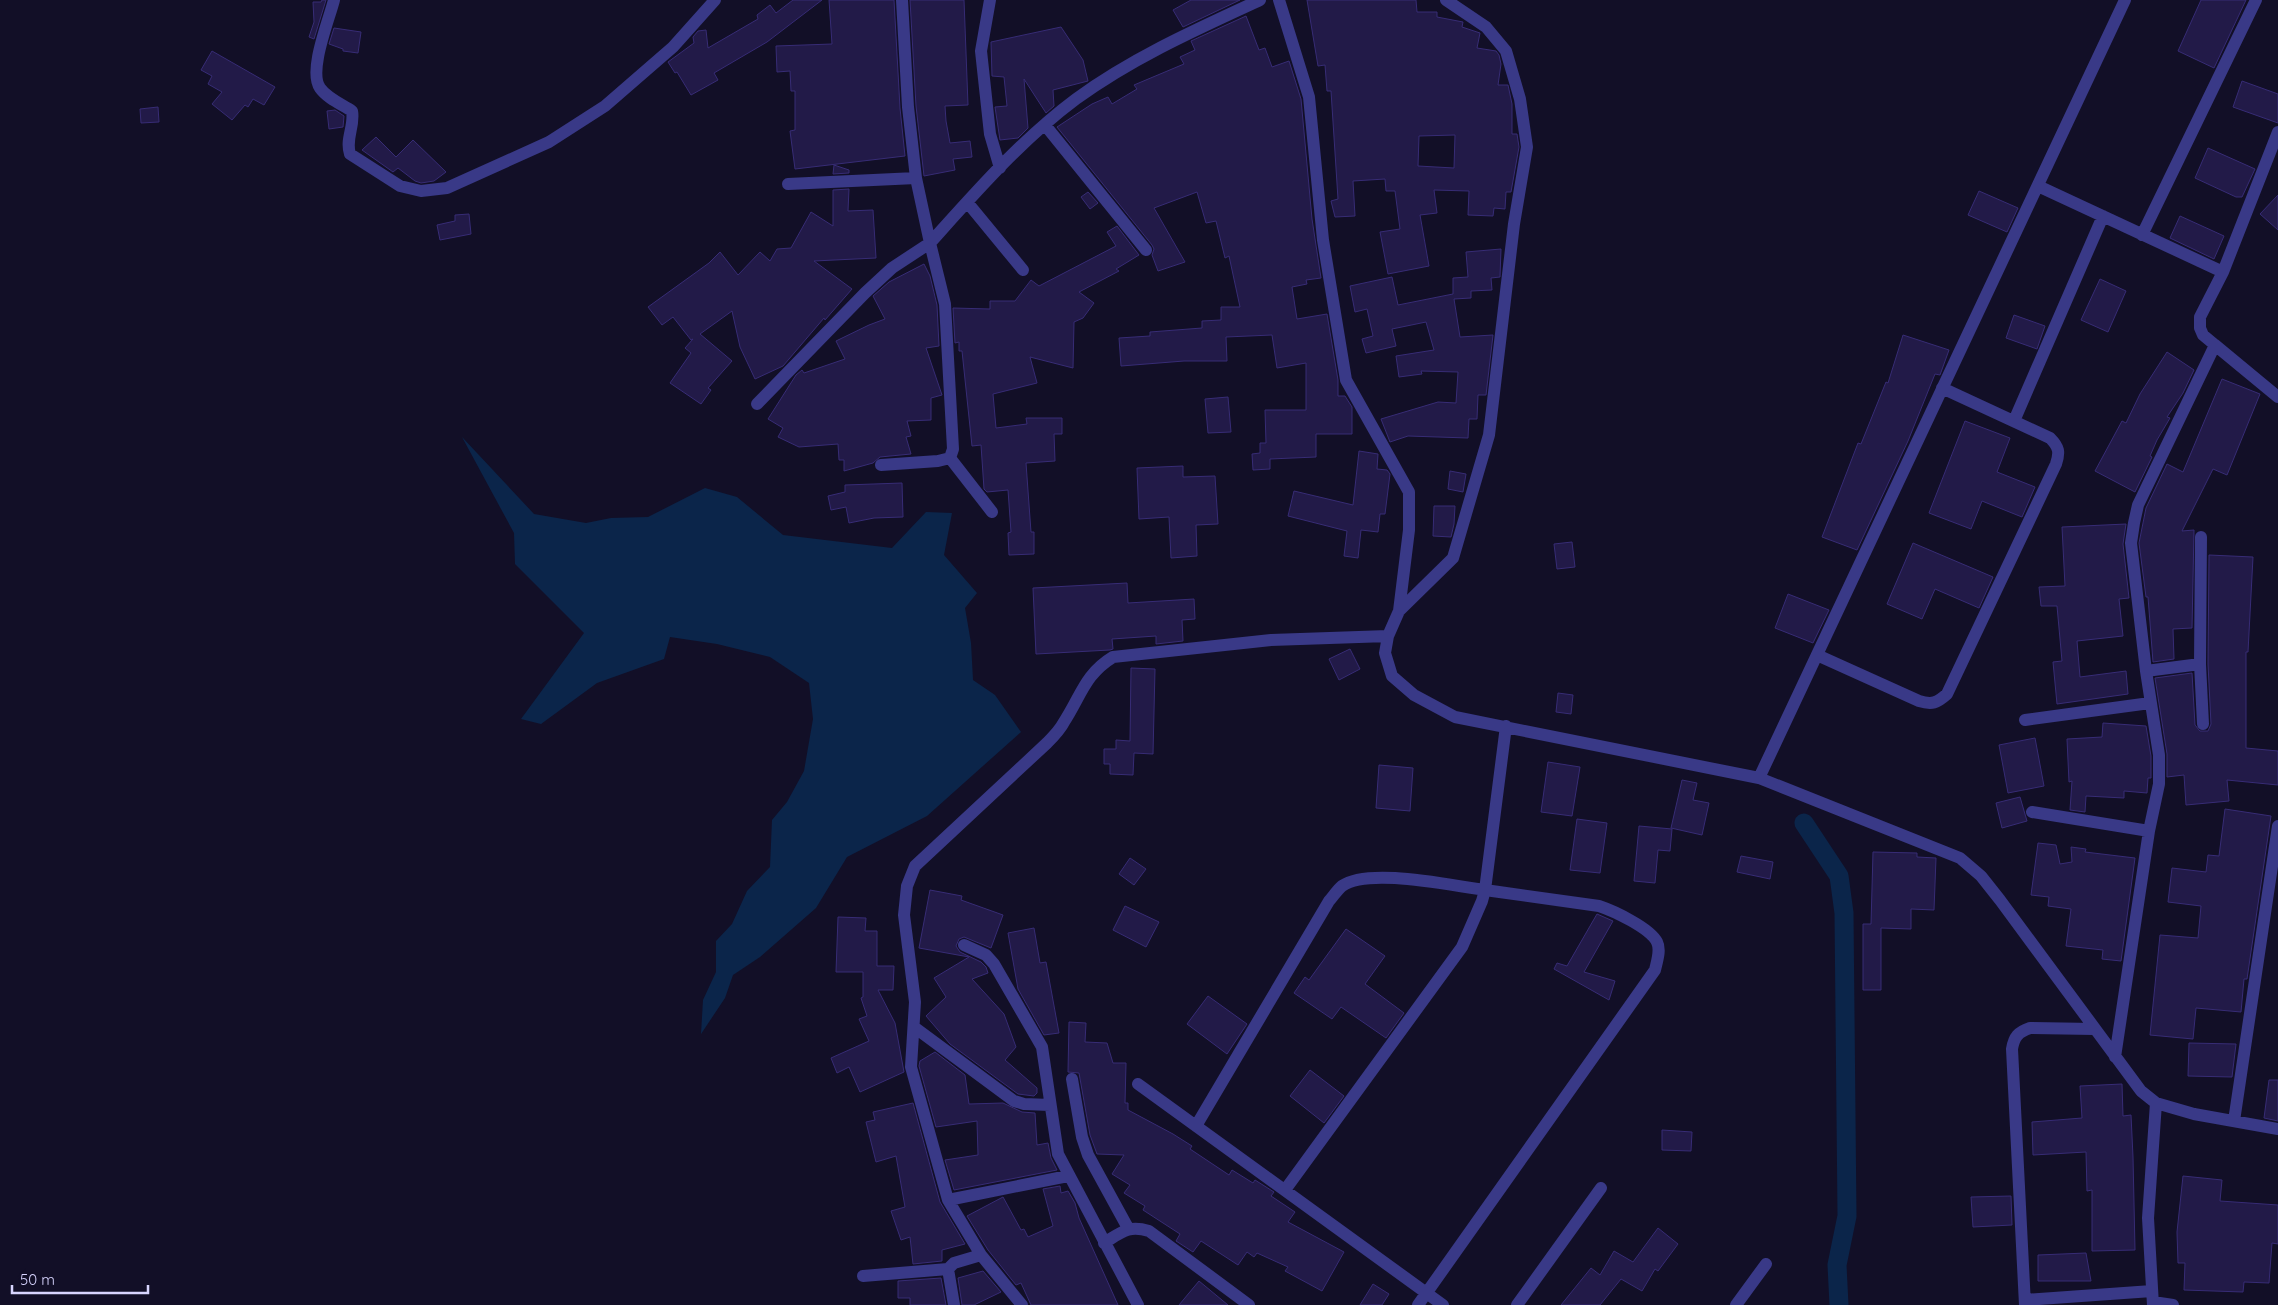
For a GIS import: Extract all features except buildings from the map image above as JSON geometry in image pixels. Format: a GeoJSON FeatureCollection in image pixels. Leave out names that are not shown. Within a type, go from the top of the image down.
{"type":"FeatureCollection","features":[{"type":"Feature","properties":{"kind":"street"},"geometry":{"type":"LineString","coordinates":[[334,0],[316,69],[318,86],[324,93],[352,111],[353,118],[348,147],[350,154],[400,186],[421,191],[447,188],[549,142],[605,106],[673,47],[715,0]]}},
{"type":"Feature","properties":{"kind":"street"},"geometry":{"type":"LineString","coordinates":[[902,0],[908,107],[916,178],[945,304],[953,449],[950,458]]}},
{"type":"Feature","properties":{"kind":"street"},"geometry":{"type":"LineString","coordinates":[[990,0],[981,51],[990,134],[1000,168]]}},
{"type":"Feature","properties":{"kind":"street"},"geometry":{"type":"LineString","coordinates":[[756,404],[892,268],[930,243],[1000,168],[1045,125],[1104,80],[1188,34],[1260,0]]}},
{"type":"Feature","properties":{"kind":"street"},"geometry":{"type":"LineString","coordinates":[[1279,0],[1309,97],[1323,240],[1346,380],[1409,492],[1409,530],[1399,611],[1388,636],[1384,653],[1392,676],[1414,695],[1455,717],[1760,778],[1960,858],[1981,876],[2000,900],[2141,1091],[2156,1103],[2194,1114],[2278,1129]]}},
{"type":"Feature","properties":{"kind":"street"},"geometry":{"type":"LineString","coordinates":[[1399,611],[1452,558],[1489,435],[1514,224],[1527,147],[1520,99],[1506,51],[1486,27],[1446,0]]}},
{"type":"Feature","properties":{"kind":"street"},"geometry":{"type":"LineString","coordinates":[[1760,778],[2125,0]]}},
{"type":"Feature","properties":{"kind":"street"},"geometry":{"type":"LineString","coordinates":[[2142,235],[2256,0]]}},
{"type":"Feature","properties":{"kind":"street"},"geometry":{"type":"LineString","coordinates":[[1045,125],[1146,250]]}},
{"type":"Feature","properties":{"kind":"street"},"geometry":{"type":"LineString","coordinates":[[2278,132],[2223,272],[2200,317],[2200,328],[2203,335],[2278,396]]}},
{"type":"Feature","properties":{"kind":"street"},"geometry":{"type":"LineString","coordinates":[[788,184],[916,178]]}},
{"type":"Feature","properties":{"kind":"street"},"geometry":{"type":"LineString","coordinates":[[2038,186],[2223,272]]}},
{"type":"Feature","properties":{"kind":"street"},"geometry":{"type":"LineString","coordinates":[[967,202],[1023,270]]}},
{"type":"Feature","properties":{"kind":"street"},"geometry":{"type":"LineString","coordinates":[[2014,421],[2103,216]]}},
{"type":"Feature","properties":{"kind":"street"},"geometry":{"type":"LineString","coordinates":[[2115,1056],[2149,832],[2159,784],[2159,755],[2150,703],[2132,543],[2134,523],[2138,505],[2215,346]]}},
{"type":"Feature","properties":{"kind":"street"},"geometry":{"type":"LineString","coordinates":[[1817,654],[1919,701],[1928,704],[1938,702],[1947,694],[2056,464],[2060,453],[2057,445],[2050,438],[1942,388]]}},
{"type":"Feature","properties":{"kind":"street"},"geometry":{"type":"LineString","coordinates":[[882,465],[938,461],[950,458]]}},
{"type":"Feature","properties":{"kind":"street"},"geometry":{"type":"LineString","coordinates":[[950,458],[992,512]]}},
{"type":"Feature","properties":{"kind":"street"},"geometry":{"type":"LineString","coordinates":[[2201,537],[2200,664],[2203,724]]}},
{"type":"Feature","properties":{"kind":"street"},"geometry":{"type":"LineString","coordinates":[[1022,1305],[980,1255],[948,1200],[914,1084],[911,1055],[915,1002],[904,914],[906,886],[915,866],[1047,744],[1064,723],[1087,681],[1098,666],[1112,657],[1261,642],[1388,636]]}},
{"type":"Feature","properties":{"kind":"street"},"geometry":{"type":"LineString","coordinates":[[2146,671],[2200,664]]}},
{"type":"Feature","properties":{"kind":"street"},"geometry":{"type":"LineString","coordinates":[[2025,720],[2150,703]]}},
{"type":"Feature","properties":{"kind":"street"},"geometry":{"type":"LineString","coordinates":[[1286,1190],[1462,947],[1485,890],[1506,726]]}},
{"type":"Feature","properties":{"kind":"street"},"geometry":{"type":"LineString","coordinates":[[2032,812],[2149,832]]}},
{"type":"Feature","properties":{"kind":"street"},"geometry":{"type":"LineString","coordinates":[[2234,1121],[2278,826]]}},
{"type":"Feature","properties":{"kind":"street"},"geometry":{"type":"LineString","coordinates":[[1196,1126],[1329,901],[1342,886],[1358,879],[1384,877],[1599,906],[1614,912],[1651,934],[1658,943],[1655,970],[1418,1305]]}},
{"type":"Feature","properties":{"kind":"street"},"geometry":{"type":"LineString","coordinates":[[964,945],[986,954],[994,964],[1012,999],[1036,1034],[1042,1048],[1058,1154],[1138,1305]]}},
{"type":"Feature","properties":{"kind":"street"},"geometry":{"type":"LineString","coordinates":[[914,1027],[1014,1100],[1033,1105],[1050,1105]]}},
{"type":"Feature","properties":{"kind":"street"},"geometry":{"type":"LineString","coordinates":[[2094,1029],[2030,1028],[2021,1031],[2014,1039],[2012,1049],[2025,1303],[2153,1299],[2174,1305]]}},
{"type":"Feature","properties":{"kind":"street"},"geometry":{"type":"LineString","coordinates":[[1072,1079],[1082,1137],[1088,1154],[1128,1228]]}},
{"type":"Feature","properties":{"kind":"street"},"geometry":{"type":"LineString","coordinates":[[1138,1084],[1443,1305]]}},
{"type":"Feature","properties":{"kind":"street"},"geometry":{"type":"LineString","coordinates":[[2153,1299],[2148,1218],[2156,1103]]}},
{"type":"Feature","properties":{"kind":"street"},"geometry":{"type":"LineString","coordinates":[[948,1200],[1068,1176]]}},
{"type":"Feature","properties":{"kind":"street"},"geometry":{"type":"LineString","coordinates":[[1517,1305],[1600,1188]]}},
{"type":"Feature","properties":{"kind":"street"},"geometry":{"type":"LineString","coordinates":[[1104,1243],[1128,1228],[1149,1231],[1250,1305]]}},
{"type":"Feature","properties":{"kind":"street"},"geometry":{"type":"LineString","coordinates":[[863,1276],[948,1269],[954,1263],[980,1255]]}},
{"type":"Feature","properties":{"kind":"street"},"geometry":{"type":"LineString","coordinates":[[1736,1305],[1766,1264]]}},
{"type":"Feature","properties":{"kind":"street"},"geometry":{"type":"LineString","coordinates":[[948,1269],[954,1305]]}},
{"type":"Feature","properties":{"kind":"water"},"geometry":{"type":"Polygon","coordinates":[[[462,437],[534,514],[586,523],[611,518],[648,517],[705,488],[737,497],[783,535],[892,548],[926,512],[952,513],[944,555],[977,593],[965,608],[971,643],[973,680],[995,695],[1021,732],[927,816],[847,857],[816,908],[760,957],[733,975],[725,998],[701,1034],[703,1000],[716,972],[716,941],[732,924],[747,891],[770,867],[772,820],[787,802],[804,771],[813,719],[809,683],[770,657],[717,644],[670,637],[664,659],[597,683],[541,724],[521,719],[584,633],[515,564],[514,533],[462,437]]]}},
{"type":"Feature","properties":{"kind":"waterway"},"geometry":{"type":"LineString","coordinates":[[1804,823],[1839,876],[1844,913],[1847,1216],[1837,1265],[1839,1305]]}}]}
